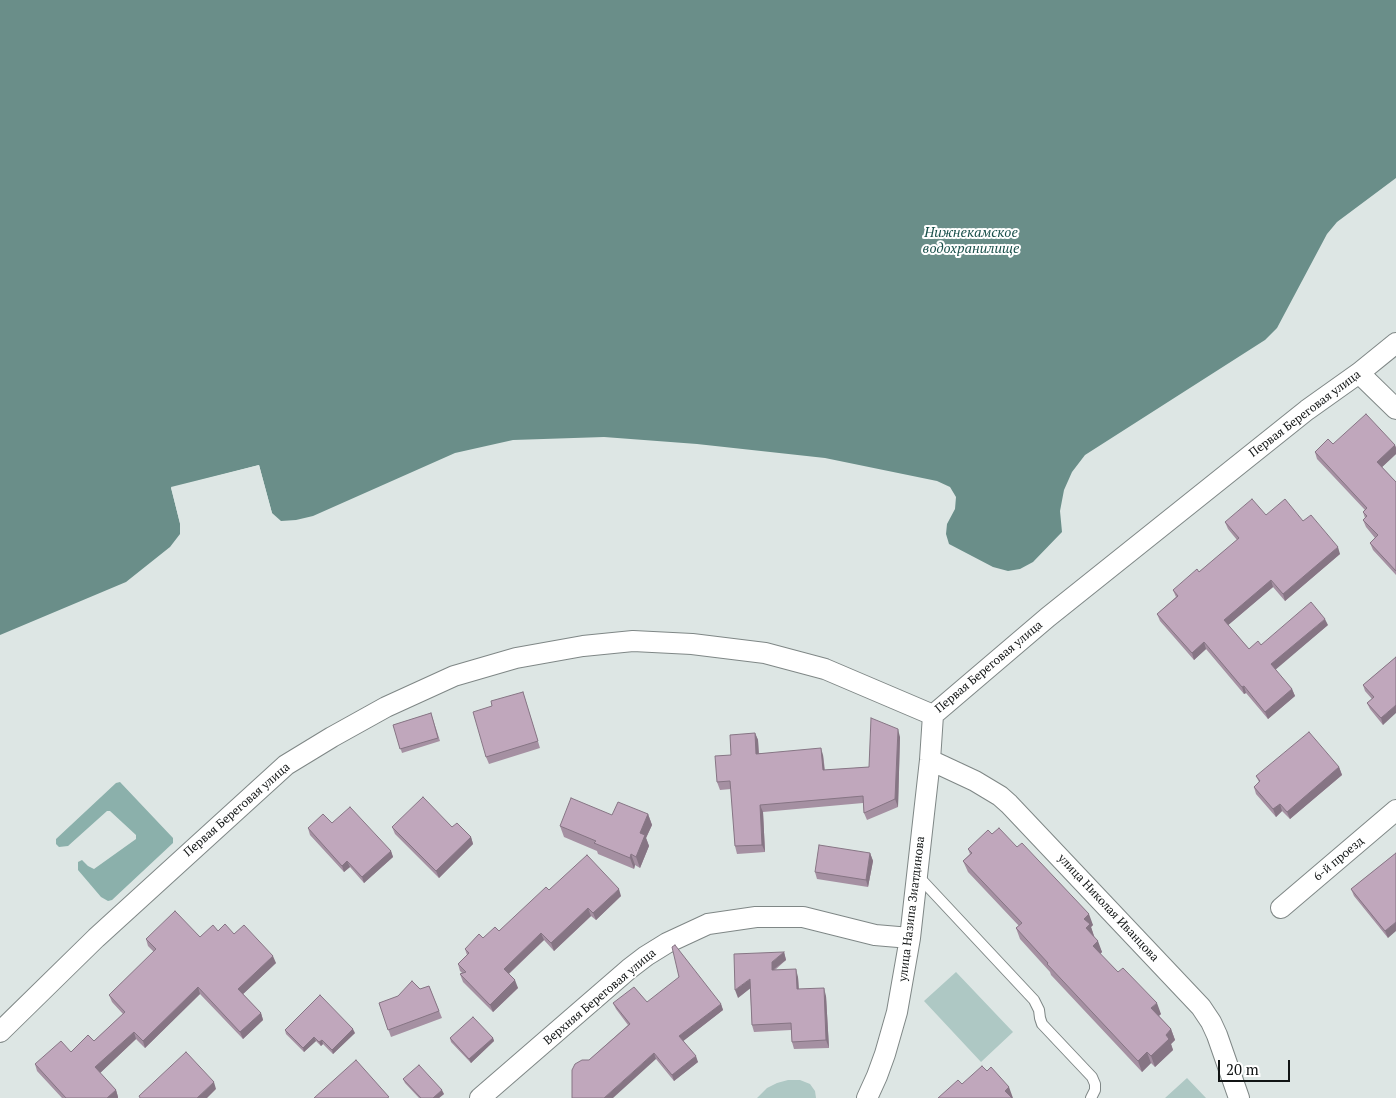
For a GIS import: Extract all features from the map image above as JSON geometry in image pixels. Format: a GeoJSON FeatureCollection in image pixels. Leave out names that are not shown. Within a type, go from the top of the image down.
{"type":"FeatureCollection","features":[{"type":"Feature","properties":{"kind":"street","name":"Первая Береговая улица"},"geometry":{"type":"LineString","coordinates":[[0,1032],[96,938],[286,765],[386,707],[454,676],[516,658],[583,646],[632,641],[692,644],[764,653],[825,669],[933,715],[1070,599],[1306,410],[1359,373],[1396,343]]}},
{"type":"Feature","properties":{"kind":"street"},"geometry":{"type":"LineString","coordinates":[[1359,373],[1396,409]]}},
{"type":"Feature","properties":{"kind":"street","name":"улица Назипа Зиатдинова"},"geometry":{"type":"LineString","coordinates":[[867,1098],[891,1036],[910,938],[930,760],[933,715]]}},
{"type":"Feature","properties":{"kind":"street","name":"улица Николая Иванцова"},"geometry":{"type":"LineString","coordinates":[[930,760],[975,781],[1009,804],[1201,1007],[1212,1022],[1239,1098]]}},
{"type":"Feature","properties":{"kind":"street","name":"6-й проезд"},"geometry":{"type":"LineString","coordinates":[[1281,908],[1396,810]]}},
{"type":"Feature","properties":{"kind":"street","name":"Верхняя Береговая улица"},"geometry":{"type":"LineString","coordinates":[[480,1098],[635,965],[667,943],[708,924],[756,917],[803,917],[875,935],[910,938]]}},
{"type":"Feature","properties":{"kind":"lane"},"geometry":{"type":"LineString","coordinates":[[917,875],[1037,1003],[1042,1024],[1092,1077],[1095,1090],[1091,1098]]}},
{"type":"Feature","properties":{"kind":"shaded area"},"geometry":{"type":"Polygon","coordinates":[[[120,782],[173,838],[173,843],[112,900],[108,901],[101,897],[78,870],[78,862],[82,860],[94,869],[136,839],[136,835],[110,811],[107,811],[68,846],[59,847],[56,844],[56,839],[116,783],[120,782]]]}},
{"type":"Feature","properties":{"kind":"shaded area"},"geometry":{"type":"Polygon","coordinates":[[[956,972],[1013,1032],[981,1062],[924,1001],[956,972]]]}},
{"type":"Feature","properties":{"kind":"shaded area"},"geometry":{"type":"Polygon","coordinates":[[[1187,1078],[1206,1098],[1165,1098],[1187,1078]]]}},
{"type":"Feature","properties":{"kind":"shaded area"},"geometry":{"type":"Polygon","coordinates":[[[788,1080],[800,1080],[810,1084],[815,1091],[816,1098],[757,1098],[767,1088],[788,1080]]]}},
{"type":"Feature","properties":{"kind":"water","name":"Нижнекамское водохранилище"},"geometry":{"type":"Polygon","coordinates":[[[0,0],[1396,0],[1396,178],[1337,222],[1327,234],[1277,328],[1265,340],[1085,455],[1072,472],[1064,490],[1060,511],[1062,532],[1033,562],[1020,569],[1008,571],[993,567],[949,544],[946,534],[947,524],[955,509],[956,497],[950,487],[937,481],[825,458],[697,444],[604,437],[513,440],[455,453],[313,516],[296,520],[281,521],[272,513],[259,465],[171,488],[180,523],[180,534],[170,547],[126,582],[0,635],[0,0]]]}},
{"type":"Feature","properties":{"kind":"pier"},"geometry":{"type":"Polygon","coordinates":[[[259,465],[273,517],[269,514],[257,468],[174,489],[182,523],[182,532],[171,487],[259,465]]]}},
{"type":"Feature","properties":{"kind":"building"},"geometry":{"type":"Polygon","coordinates":[[[1366,414],[1395,445],[1377,462],[1396,482],[1396,571],[1370,543],[1378,535],[1363,520],[1367,516],[1363,512],[1367,508],[1315,452],[1328,439],[1333,444],[1366,414]]]}},
{"type":"Feature","properties":{"kind":"building"},"geometry":{"type":"Polygon","coordinates":[[[1252,499],[1266,515],[1285,499],[1303,521],[1311,515],[1338,547],[1283,594],[1271,580],[1224,620],[1249,649],[1258,641],[1261,645],[1311,602],[1325,619],[1271,664],[1292,689],[1265,712],[1204,642],[1192,653],[1157,614],[1178,596],[1173,590],[1197,569],[1199,572],[1239,538],[1225,522],[1252,499]]]}},
{"type":"Feature","properties":{"kind":"building"},"geometry":{"type":"Polygon","coordinates":[[[1396,657],[1396,705],[1381,718],[1367,703],[1374,697],[1363,685],[1396,657]]]}},
{"type":"Feature","properties":{"kind":"building"},"geometry":{"type":"Polygon","coordinates":[[[523,692],[538,741],[486,757],[473,712],[492,706],[491,701],[523,692]]]}},
{"type":"Feature","properties":{"kind":"building"},"geometry":{"type":"Polygon","coordinates":[[[431,713],[438,738],[400,749],[393,725],[431,713]]]}},
{"type":"Feature","properties":{"kind":"building"},"geometry":{"type":"Polygon","coordinates":[[[871,718],[898,729],[895,799],[864,813],[863,796],[760,805],[762,845],[735,846],[730,781],[717,782],[715,756],[731,755],[730,735],[755,733],[756,754],[821,748],[823,770],[869,767],[871,718]]]}},
{"type":"Feature","properties":{"kind":"building"},"geometry":{"type":"Polygon","coordinates":[[[1309,732],[1339,767],[1287,812],[1280,804],[1273,809],[1254,787],[1260,781],[1256,776],[1309,732]]]}},
{"type":"Feature","properties":{"kind":"building"},"geometry":{"type":"Polygon","coordinates":[[[423,797],[452,827],[457,823],[471,837],[436,871],[392,827],[423,797]]]}},
{"type":"Feature","properties":{"kind":"building"},"geometry":{"type":"Polygon","coordinates":[[[571,798],[612,815],[618,802],[648,814],[640,833],[645,835],[636,857],[631,854],[630,858],[560,826],[571,798]]]}},
{"type":"Feature","properties":{"kind":"building"},"geometry":{"type":"Polygon","coordinates":[[[350,807],[391,851],[362,877],[347,861],[342,866],[308,828],[323,814],[332,823],[350,807]]]}},
{"type":"Feature","properties":{"kind":"building"},"geometry":{"type":"Polygon","coordinates":[[[999,828],[1017,847],[1022,843],[1089,914],[1084,919],[1090,924],[1086,928],[1098,941],[1093,946],[1118,972],[1123,968],[1157,1003],[1151,1008],[1171,1029],[1166,1035],[1169,1039],[1151,1056],[1147,1052],[1138,1061],[1047,964],[1016,928],[1022,923],[963,861],[972,853],[968,849],[988,830],[992,834],[999,828]]]}},
{"type":"Feature","properties":{"kind":"building"},"geometry":{"type":"Polygon","coordinates":[[[819,845],[870,853],[866,880],[815,872],[819,845]]]}},
{"type":"Feature","properties":{"kind":"building"},"geometry":{"type":"Polygon","coordinates":[[[1396,853],[1396,922],[1385,931],[1351,889],[1396,853]]]}},
{"type":"Feature","properties":{"kind":"building"},"geometry":{"type":"Polygon","coordinates":[[[587,855],[619,889],[593,913],[588,908],[551,943],[541,933],[504,969],[515,980],[490,1005],[460,974],[466,972],[458,964],[469,953],[465,949],[479,934],[483,938],[495,927],[499,931],[546,887],[549,890],[587,855]]]}},
{"type":"Feature","properties":{"kind":"building"},"geometry":{"type":"Polygon","coordinates":[[[175,911],[200,937],[213,925],[218,931],[225,924],[234,934],[244,925],[273,956],[238,989],[261,1013],[240,1032],[198,987],[143,1041],[134,1032],[95,1067],[116,1090],[107,1098],[66,1098],[35,1064],[61,1041],[71,1052],[88,1035],[94,1041],[125,1012],[109,995],[156,949],[146,939],[175,911]]]}},
{"type":"Feature","properties":{"kind":"building"},"geometry":{"type":"Polygon","coordinates":[[[675,945],[721,1004],[679,1036],[696,1056],[672,1075],[654,1053],[604,1098],[572,1098],[572,1070],[575,1064],[582,1060],[589,1060],[630,1024],[613,1003],[634,987],[647,1002],[679,977],[672,947],[675,945]]]}},
{"type":"Feature","properties":{"kind":"building"},"geometry":{"type":"Polygon","coordinates":[[[784,952],[772,962],[772,970],[796,969],[797,989],[824,988],[826,1040],[792,1042],[791,1023],[752,1025],[750,979],[735,990],[734,954],[784,952]]]}},
{"type":"Feature","properties":{"kind":"building"},"geometry":{"type":"Polygon","coordinates":[[[412,981],[420,989],[429,986],[439,1011],[388,1030],[379,1003],[398,996],[412,981]]]}},
{"type":"Feature","properties":{"kind":"building"},"geometry":{"type":"Polygon","coordinates":[[[320,995],[353,1029],[332,1050],[322,1040],[319,1042],[314,1037],[303,1048],[285,1030],[320,995]]]}},
{"type":"Feature","properties":{"kind":"building"},"geometry":{"type":"Polygon","coordinates":[[[473,1017],[493,1038],[469,1059],[450,1038],[473,1017]]]}},
{"type":"Feature","properties":{"kind":"building"},"geometry":{"type":"Polygon","coordinates":[[[186,1052],[214,1082],[197,1098],[140,1098],[139,1096],[186,1052]]]}},
{"type":"Feature","properties":{"kind":"building"},"geometry":{"type":"Polygon","coordinates":[[[356,1060],[389,1097],[314,1098],[356,1060]]]}},
{"type":"Feature","properties":{"kind":"building"},"geometry":{"type":"Polygon","coordinates":[[[419,1065],[442,1090],[433,1098],[421,1098],[403,1079],[419,1065]]]}},
{"type":"Feature","properties":{"kind":"building"},"geometry":{"type":"Polygon","coordinates":[[[982,1066],[987,1071],[991,1067],[1009,1087],[1005,1091],[1012,1098],[938,1098],[958,1080],[962,1084],[982,1066]]]}}]}
